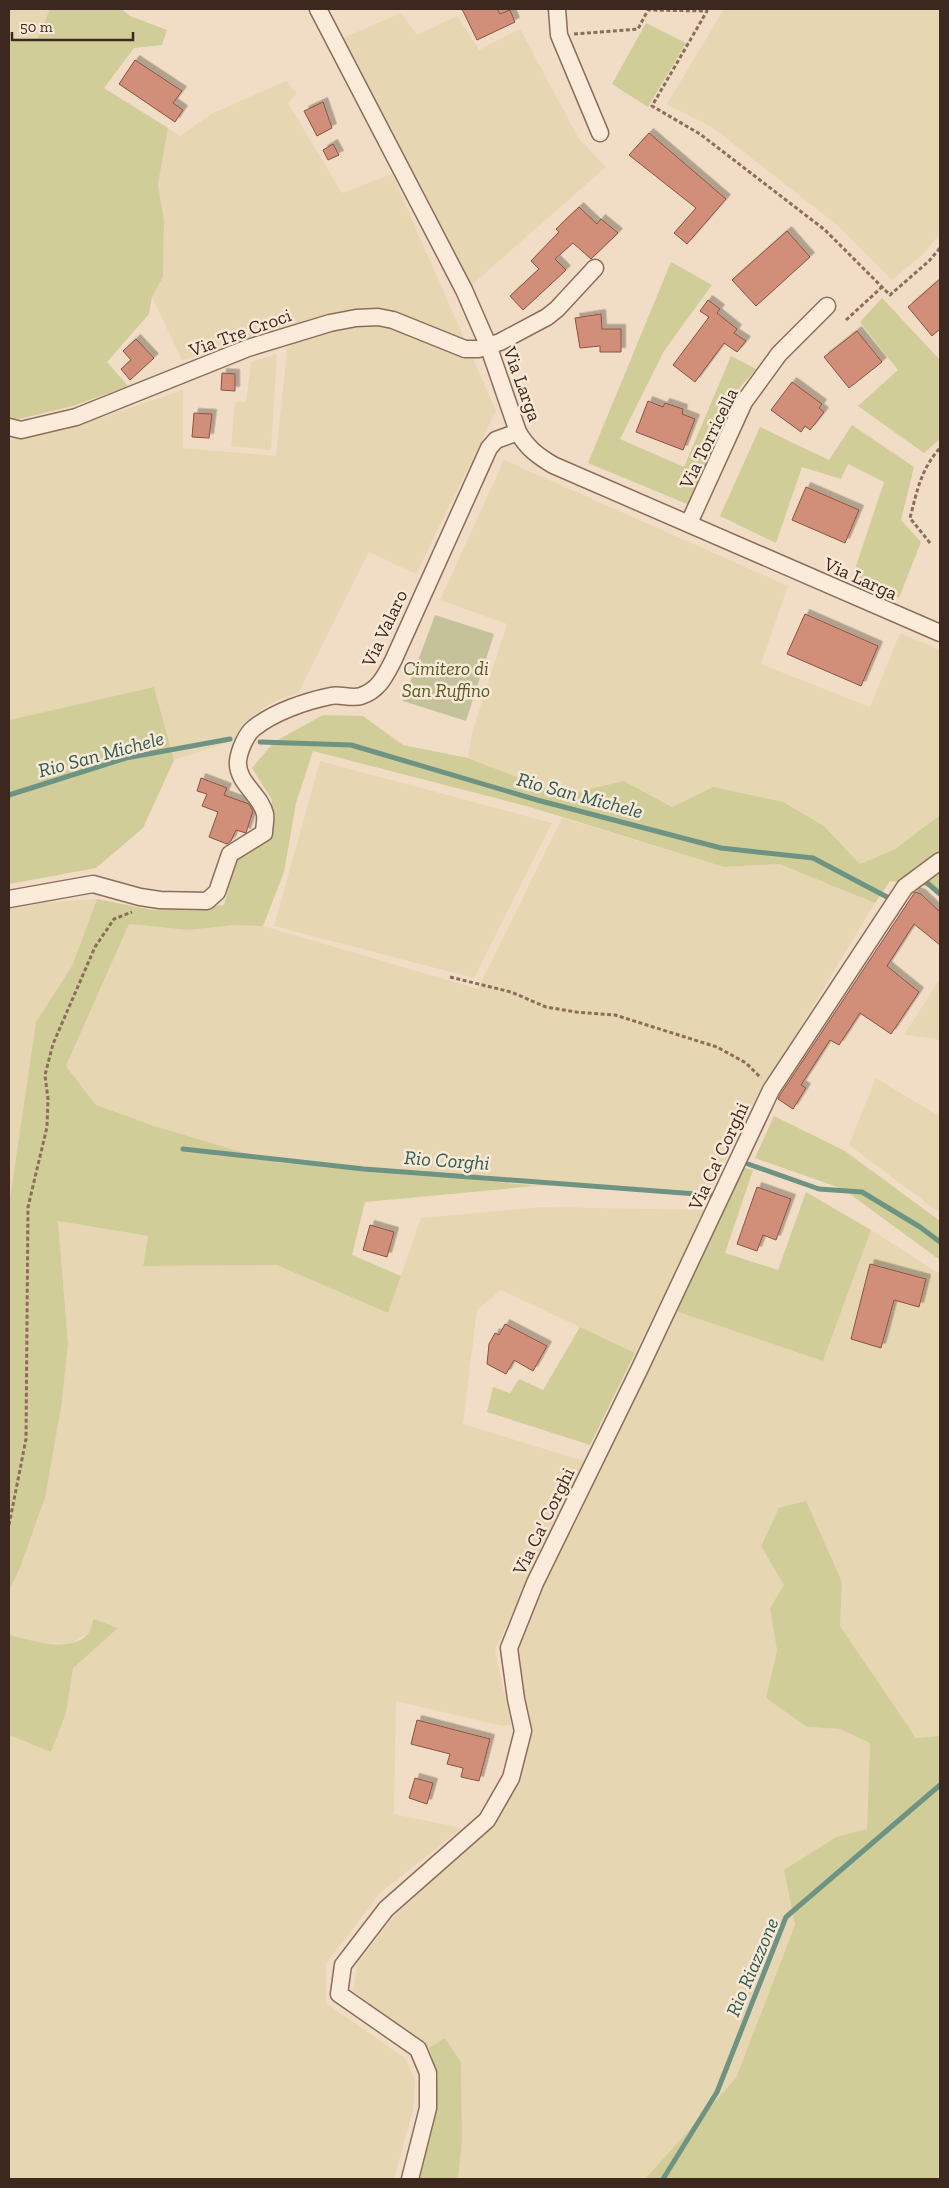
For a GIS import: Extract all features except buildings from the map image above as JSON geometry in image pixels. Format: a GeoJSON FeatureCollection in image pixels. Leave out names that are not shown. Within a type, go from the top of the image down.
{"type":"FeatureCollection","features":[{"type":"Feature","properties":{"kind":"street","name":"Via Larga"},"geometry":{"type":"LineString","coordinates":[[318,9],[464,290],[488,345],[518,432],[525,444],[534,453],[553,465],[940,634]]}},
{"type":"Feature","properties":{"kind":"street"},"geometry":{"type":"LineString","coordinates":[[557,9],[559,35],[600,134]]}},
{"type":"Feature","properties":{"kind":"street","name":"Via Tre Croci"},"geometry":{"type":"LineString","coordinates":[[9,427],[21,430],[76,417],[248,348],[330,323],[356,318],[378,317],[394,320],[465,349],[473,350],[504,339],[547,317],[596,268]]}},
{"type":"Feature","properties":{"kind":"street","name":"Via Torricella"},"geometry":{"type":"LineString","coordinates":[[689,524],[744,402],[779,354],[827,306]]}},
{"type":"Feature","properties":{"kind":"street","name":"Via Valaro"},"geometry":{"type":"LineString","coordinates":[[9,899],[93,884],[140,897],[160,900],[207,902],[217,892],[230,854],[264,833],[265,816],[259,800],[243,782],[238,762],[246,737],[252,728],[269,718],[300,705],[333,696],[360,697],[380,684],[393,661],[489,448],[496,440],[518,432]]}},
{"type":"Feature","properties":{"kind":"street","name":"Via Ca' Corghi"},"geometry":{"type":"LineString","coordinates":[[410,2179],[428,2108],[428,2073],[418,2049],[340,1994],[343,1965],[386,1908],[487,1820],[511,1778],[522,1731],[509,1648],[535,1583],[640,1368],[771,1090],[905,887],[940,861]]}},
{"type":"Feature","properties":{"kind":"path"},"geometry":{"type":"LineString","coordinates":[[559,35],[638,29],[648,10],[707,12],[652,106],[700,134],[825,230],[890,295],[929,261],[940,248]]}},
{"type":"Feature","properties":{"kind":"path"},"geometry":{"type":"LineString","coordinates":[[846,320],[882,287]]}},
{"type":"Feature","properties":{"kind":"path"},"geometry":{"type":"LineString","coordinates":[[930,543],[910,518],[922,474],[929,460],[940,448]]}},
{"type":"Feature","properties":{"kind":"path"},"geometry":{"type":"LineString","coordinates":[[9,1525],[26,1439],[28,1207],[47,1127],[48,1099],[45,1075],[53,1044],[95,947],[114,919],[132,912]]}},
{"type":"Feature","properties":{"kind":"path"},"geometry":{"type":"LineString","coordinates":[[450,976],[511,992],[546,1007],[615,1016],[716,1047],[746,1063],[771,1090]]}},
{"type":"Feature","properties":{"kind":"shaded area"},"geometry":{"type":"Polygon","coordinates":[[[9,9],[50,9],[37,40],[9,42],[9,9]]]}},
{"type":"Feature","properties":{"kind":"shaded area"},"geometry":{"type":"Polygon","coordinates":[[[50,9],[121,9],[130,16],[167,30],[162,45],[134,48],[104,88],[168,128],[158,184],[164,220],[163,277],[152,297],[149,314],[107,362],[128,386],[73,406],[15,420],[9,418],[9,42],[37,40],[50,9]]]}},
{"type":"Feature","properties":{"kind":"shaded area"},"geometry":{"type":"Polygon","coordinates":[[[724,9],[940,9],[940,234],[923,254],[892,280],[836,224],[713,128],[667,104],[724,9]]]}},
{"type":"Feature","properties":{"kind":"shaded area"},"geometry":{"type":"Polygon","coordinates":[[[401,13],[417,35],[457,16],[479,50],[520,29],[579,139],[606,167],[466,290],[343,38],[401,13]]]}},
{"type":"Feature","properties":{"kind":"shaded area"},"geometry":{"type":"Polygon","coordinates":[[[646,23],[686,43],[648,107],[612,84],[646,23]]]}},
{"type":"Feature","properties":{"kind":"shaded area"},"geometry":{"type":"Polygon","coordinates":[[[286,81],[297,93],[288,103],[342,193],[392,174],[496,411],[416,574],[369,552],[299,692],[273,702],[252,716],[233,741],[174,760],[154,687],[9,720],[9,434],[21,437],[79,425],[183,390],[183,448],[276,456],[289,331],[182,360],[152,297],[163,277],[164,220],[158,184],[168,128],[180,136],[211,114],[286,81]]]}},
{"type":"Feature","properties":{"kind":"shaded area"},"geometry":{"type":"Polygon","coordinates":[[[671,262],[712,285],[664,351],[620,439],[684,467],[731,356],[756,369],[736,392],[692,506],[588,463],[671,262]]]}},
{"type":"Feature","properties":{"kind":"shaded area"},"geometry":{"type":"Polygon","coordinates":[[[882,298],[940,360],[940,439],[924,453],[858,406],[898,370],[860,322],[882,298]]]}},
{"type":"Feature","properties":{"kind":"shaded area"},"geometry":{"type":"Polygon","coordinates":[[[277,354],[271,450],[231,446],[235,402],[246,402],[251,362],[277,354]]]}},
{"type":"Feature","properties":{"kind":"shaded area"},"geometry":{"type":"Polygon","coordinates":[[[852,425],[914,467],[901,520],[921,542],[899,598],[853,575],[884,482],[848,464],[841,479],[802,467],[776,543],[720,516],[760,427],[829,460],[852,425]]]}},
{"type":"Feature","properties":{"kind":"shaded area"},"geometry":{"type":"Polygon","coordinates":[[[504,460],[788,586],[761,664],[870,707],[900,633],[940,650],[940,815],[895,849],[860,864],[824,826],[713,787],[672,807],[624,781],[563,795],[468,758],[472,733],[507,624],[440,600],[504,460]]]}},
{"type":"Feature","properties":{"kind":"shaded area"},"geometry":{"type":"Polygon","coordinates":[[[154,687],[174,760],[143,828],[96,868],[9,884],[9,720],[154,687]]]}},
{"type":"Feature","properties":{"kind":"shaded area"},"geometry":{"type":"Polygon","coordinates":[[[323,715],[363,716],[403,745],[468,758],[563,795],[624,781],[672,807],[713,787],[783,802],[824,826],[860,864],[895,849],[940,815],[940,896],[929,887],[890,881],[875,903],[779,864],[724,867],[530,807],[313,751],[296,803],[284,872],[263,926],[234,925],[189,930],[129,924],[66,1066],[96,1105],[154,1126],[279,1163],[405,1172],[536,1186],[365,1202],[352,1255],[401,1276],[388,1313],[277,1265],[143,1266],[148,1236],[58,1221],[68,1343],[62,1402],[45,1498],[20,1568],[9,1591],[9,1205],[36,1022],[72,966],[97,899],[152,910],[224,905],[236,862],[247,851],[270,839],[272,800],[252,768],[274,742],[323,715]]]}},
{"type":"Feature","properties":{"kind":"shaded area"},"geometry":{"type":"Polygon","coordinates":[[[320,761],[552,823],[474,978],[274,926],[320,761]]]}},
{"type":"Feature","properties":{"kind":"shaded area"},"geometry":{"type":"Polygon","coordinates":[[[562,818],[724,867],[779,864],[875,903],[760,1094],[708,1192],[626,1186],[536,1186],[405,1172],[285,1165],[154,1126],[96,1105],[66,1066],[129,924],[189,930],[234,925],[263,926],[478,989],[562,818]]]}},
{"type":"Feature","properties":{"kind":"shaded area"},"geometry":{"type":"Polygon","coordinates":[[[97,899],[72,966],[36,1022],[9,1205],[9,909],[22,904],[97,899]]]}},
{"type":"Feature","properties":{"kind":"shaded area"},"geometry":{"type":"Polygon","coordinates":[[[940,979],[940,1044],[937,1039],[904,1035],[940,979]]]}},
{"type":"Feature","properties":{"kind":"shaded area"},"geometry":{"type":"Polygon","coordinates":[[[876,1078],[940,1117],[940,1213],[849,1145],[876,1078]]]}},
{"type":"Feature","properties":{"kind":"shaded area"},"geometry":{"type":"Polygon","coordinates":[[[774,1116],[845,1151],[940,1221],[940,1260],[843,1189],[755,1158],[774,1116]]]}},
{"type":"Feature","properties":{"kind":"shaded area"},"geometry":{"type":"Polygon","coordinates":[[[742,1167],[753,1170],[725,1253],[778,1270],[806,1192],[871,1230],[823,1361],[676,1311],[742,1167]]]}},
{"type":"Feature","properties":{"kind":"shaded area"},"geometry":{"type":"Polygon","coordinates":[[[542,1207],[706,1210],[635,1353],[501,1290],[477,1310],[463,1424],[584,1461],[495,1650],[511,1725],[502,1726],[396,1701],[394,1814],[462,1828],[380,1893],[326,1964],[326,2003],[405,2058],[415,2080],[413,2110],[394,2179],[9,2179],[9,1735],[51,1752],[66,1713],[72,1668],[118,1628],[88,1633],[71,1644],[42,1643],[9,1635],[9,1591],[20,1568],[43,1505],[62,1402],[68,1343],[58,1221],[148,1236],[143,1266],[277,1265],[388,1313],[421,1218],[542,1207]]]}},
{"type":"Feature","properties":{"kind":"shaded area"},"geometry":{"type":"Polygon","coordinates":[[[871,1230],[940,1274],[940,1736],[916,1738],[840,1626],[842,1582],[761,1546],[784,1585],[770,1608],[777,1651],[767,1698],[807,1727],[840,1729],[870,1743],[867,1830],[836,1837],[784,1870],[795,1925],[736,2078],[645,2179],[458,2179],[462,2141],[461,2062],[445,2038],[429,2048],[353,1991],[357,1964],[394,1916],[495,1822],[530,1729],[518,1646],[542,1588],[676,1311],[823,1361],[871,1230]]]}},
{"type":"Feature","properties":{"kind":"shaded area"},"geometry":{"type":"Polygon","coordinates":[[[580,1327],[635,1353],[590,1445],[487,1412],[493,1387],[510,1393],[519,1379],[543,1390],[580,1327]]]}},
{"type":"Feature","properties":{"kind":"shaded area"},"geometry":{"type":"Polygon","coordinates":[[[806,1501],[842,1582],[840,1626],[916,1738],[940,1736],[940,2179],[645,2179],[736,2078],[795,1925],[784,1870],[836,1837],[867,1829],[870,1743],[840,1729],[807,1727],[766,1698],[777,1651],[770,1608],[784,1585],[761,1546],[779,1508],[806,1501]]]}},
{"type":"Feature","properties":{"kind":"shaded area"},"geometry":{"type":"Polygon","coordinates":[[[94,1619],[118,1628],[73,1668],[66,1713],[51,1752],[9,1735],[9,1635],[50,1644],[71,1643],[80,1640],[88,1634],[94,1619]]]}},
{"type":"Feature","properties":{"kind":"shaded area"},"geometry":{"type":"Polygon","coordinates":[[[445,2038],[461,2062],[462,2141],[458,2179],[418,2179],[432,2124],[438,2075],[429,2048],[445,2038]]]}},
{"type":"Feature","properties":{"kind":"green space","name":"Cimitero di San Ruffino"},"geometry":{"type":"Polygon","coordinates":[[[435,615],[494,634],[466,721],[403,701],[435,615]]]}},
{"type":"Feature","properties":{"kind":"waterway","name":"Rio San Michele"},"geometry":{"type":"LineString","coordinates":[[9,795],[126,758],[230,739]]}},
{"type":"Feature","properties":{"kind":"waterway","name":"Rio San Michele"},"geometry":{"type":"LineString","coordinates":[[260,742],[351,745],[537,800],[721,848],[813,858],[887,897]]}},
{"type":"Feature","properties":{"kind":"waterway","name":"Rio San Michele"},"geometry":{"type":"LineString","coordinates":[[924,882],[940,894]]}},
{"type":"Feature","properties":{"kind":"waterway","name":"Rio Corghi"},"geometry":{"type":"LineString","coordinates":[[183,1149],[364,1169],[710,1195]]}},
{"type":"Feature","properties":{"kind":"waterway","name":"Rio Corghi"},"geometry":{"type":"LineString","coordinates":[[748,1164],[819,1189],[862,1192],[920,1227],[940,1242]]}},
{"type":"Feature","properties":{"kind":"waterway","name":"Rio Riazzone"},"geometry":{"type":"LineString","coordinates":[[663,2179],[717,2092],[786,1917],[940,1785]]}}]}
